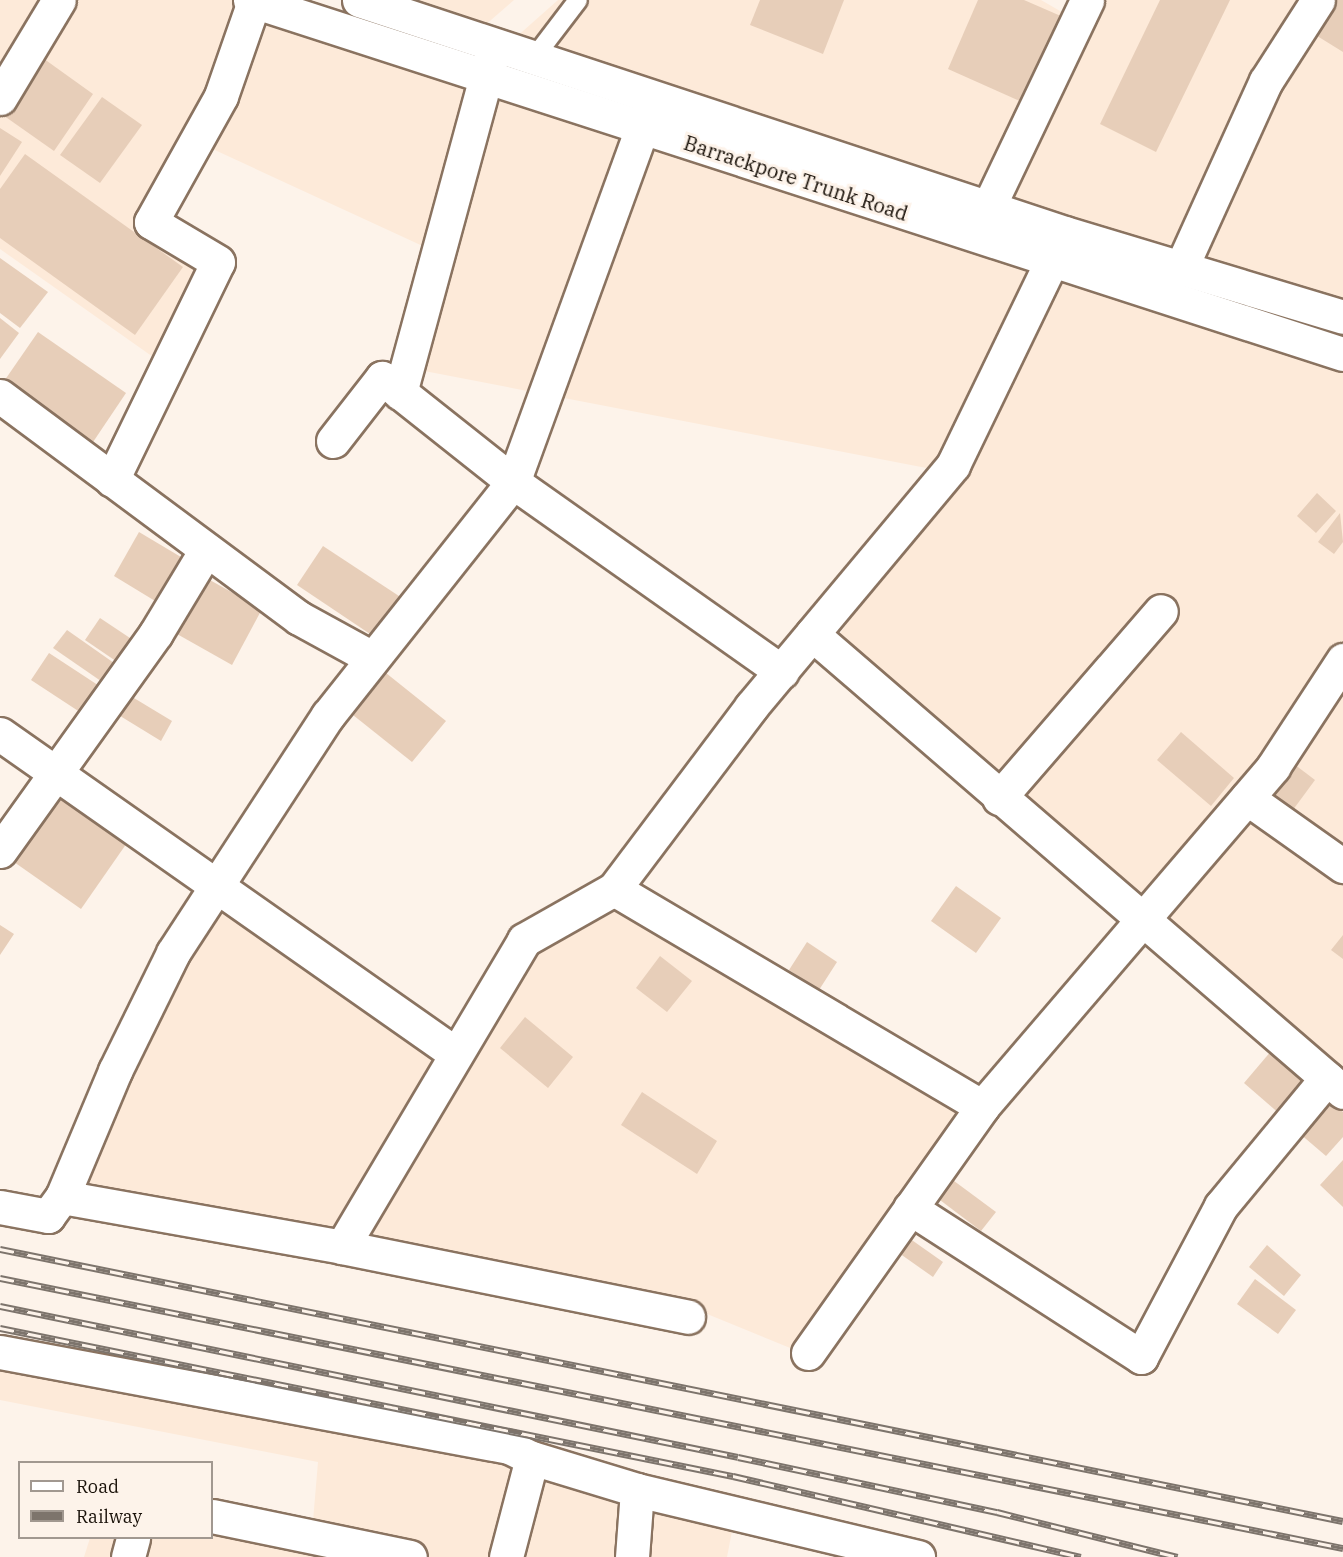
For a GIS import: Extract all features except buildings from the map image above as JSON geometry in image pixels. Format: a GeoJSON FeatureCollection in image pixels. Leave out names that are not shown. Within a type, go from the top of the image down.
{"type":"FeatureCollection","features":[{"type":"Feature","properties":{"kind":"street"},"geometry":{"type":"LineString","coordinates":[[0,98],[59,0]]}},
{"type":"Feature","properties":{"kind":"street","name":"Barrackpore Trunk Road"},"geometry":{"type":"LineString","coordinates":[[359,0],[495,43],[988,208],[1343,318]]}},
{"type":"Feature","properties":{"kind":"street"},"geometry":{"type":"LineString","coordinates":[[988,208],[1087,0]]}},
{"type":"Feature","properties":{"kind":"street"},"geometry":{"type":"LineString","coordinates":[[1181,268],[1266,81],[1318,0]]}},
{"type":"Feature","properties":{"kind":"street"},"geometry":{"type":"LineString","coordinates":[[112,480],[218,262],[151,222],[221,96],[252,1]]}},
{"type":"Feature","properties":{"kind":"street","name":"Barrackpore Trunk Road"},"geometry":{"type":"LineString","coordinates":[[252,1],[1051,262],[1343,354]]}},
{"type":"Feature","properties":{"kind":"street"},"geometry":{"type":"LineString","coordinates":[[400,393],[499,80],[495,43]]}},
{"type":"Feature","properties":{"kind":"street"},"geometry":{"type":"LineString","coordinates":[[0,1207],[48,1216],[62,1197],[115,1071],[172,953],[328,715],[513,482],[642,128]]}},
{"type":"Feature","properties":{"kind":"street"},"geometry":{"type":"LineString","coordinates":[[342,1246],[524,940],[614,889],[812,634],[953,465],[1051,262]]}},
{"type":"Feature","properties":{"kind":"street"},"geometry":{"type":"LineString","coordinates":[[333,441],[382,378],[513,482],[782,672]]}},
{"type":"Feature","properties":{"kind":"street"},"geometry":{"type":"LineString","coordinates":[[0,396],[299,618],[372,658]]}},
{"type":"Feature","properties":{"kind":"street"},"geometry":{"type":"LineString","coordinates":[[0,851],[156,633],[206,550]]}},
{"type":"Feature","properties":{"kind":"street"},"geometry":{"type":"LineString","coordinates":[[999,798],[1161,612]]}},
{"type":"Feature","properties":{"kind":"street"},"geometry":{"type":"LineString","coordinates":[[812,634],[999,798],[1147,919],[1335,1085],[1221,1206],[1141,1357],[910,1209]]}},
{"type":"Feature","properties":{"kind":"street"},"geometry":{"type":"LineString","coordinates":[[808,1353],[982,1107],[1147,919],[1247,798],[1272,767],[1343,660]]}},
{"type":"Feature","properties":{"kind":"street"},"geometry":{"type":"LineString","coordinates":[[0,734],[456,1054]]}},
{"type":"Feature","properties":{"kind":"street"},"geometry":{"type":"LineString","coordinates":[[1247,798],[1343,866]]}},
{"type":"Feature","properties":{"kind":"street"},"geometry":{"type":"LineString","coordinates":[[614,889],[982,1107]]}},
{"type":"Feature","properties":{"kind":"street"},"geometry":{"type":"LineString","coordinates":[[62,1197],[342,1246],[688,1317]]}},
{"type":"Feature","properties":{"kind":"street"},"geometry":{"type":"LineString","coordinates":[[0,1352],[509,1447],[532,1458],[638,1490],[918,1557]]}},
{"type":"Feature","properties":{"kind":"street"},"geometry":{"type":"LineString","coordinates":[[506,1557],[532,1458]]}},
{"type":"Feature","properties":{"kind":"street"},"geometry":{"type":"LineString","coordinates":[[632,1557],[638,1490]]}},
{"type":"Feature","properties":{"kind":"street"},"geometry":{"type":"LineString","coordinates":[[213,1516],[344,1550],[410,1557]]}},
{"type":"Feature","properties":{"kind":"street"},"geometry":{"type":"LineString","coordinates":[[128,1557],[133,1539]]}},
{"type":"Feature","properties":{"kind":"lane"},"geometry":{"type":"LineString","coordinates":[[499,80],[535,57],[578,0]]}},
{"type":"Feature","properties":{"kind":"shaded area"},"geometry":{"type":"Polygon","coordinates":[[[0,0],[46,0],[0,79],[0,0]]]}},
{"type":"Feature","properties":{"kind":"shaded area"},"geometry":{"type":"Polygon","coordinates":[[[74,0],[310,0],[481,53],[427,248],[193,140],[145,226],[209,261],[163,364],[0,249],[0,112],[74,0]]]}},
{"type":"Feature","properties":{"kind":"shaded area"},"geometry":{"type":"Polygon","coordinates":[[[399,0],[514,0],[483,27],[399,0]]]}},
{"type":"Feature","properties":{"kind":"shaded area"},"geometry":{"type":"Polygon","coordinates":[[[558,0],[1041,0],[1074,19],[982,218],[1051,245],[942,471],[414,369],[514,39],[558,0]]]}},
{"type":"Feature","properties":{"kind":"shaded area"},"geometry":{"type":"Polygon","coordinates":[[[1073,0],[1343,0],[1343,301],[1001,197],[1073,0]]]}},
{"type":"Feature","properties":{"kind":"shaded area"},"geometry":{"type":"Polygon","coordinates":[[[1069,252],[1343,334],[1343,648],[1289,732],[1147,903],[834,642],[981,433],[1069,252]]]}},
{"type":"Feature","properties":{"kind":"shaded area"},"geometry":{"type":"Polygon","coordinates":[[[1343,679],[1343,1073],[1162,918],[1343,679]]]}},
{"type":"Feature","properties":{"kind":"shaded area"},"geometry":{"type":"Polygon","coordinates":[[[617,900],[965,1111],[800,1352],[690,1307],[79,1188],[181,967],[218,907],[463,1067],[535,945],[617,900]]]}},
{"type":"Feature","properties":{"kind":"shaded area"},"geometry":{"type":"Polygon","coordinates":[[[0,1360],[511,1461],[507,1506],[493,1557],[84,1557],[90,1539],[213,1539],[213,1504],[313,1521],[318,1462],[0,1400],[0,1360]]]}},
{"type":"Feature","properties":{"kind":"shaded area"},"geometry":{"type":"Polygon","coordinates":[[[540,1476],[733,1526],[727,1557],[517,1557],[540,1476]]]}},
{"type":"Feature","properties":{"kind":"railway"},"geometry":{"type":"LineString","coordinates":[[0,1249],[1343,1521]]}},
{"type":"Feature","properties":{"kind":"railway"},"geometry":{"type":"LineString","coordinates":[[0,1278],[1343,1548]]}},
{"type":"Feature","properties":{"kind":"railway"},"geometry":{"type":"LineString","coordinates":[[0,1306],[997,1512],[1177,1557]]}},
{"type":"Feature","properties":{"kind":"railway"},"geometry":{"type":"LineString","coordinates":[[0,1328],[733,1476],[1081,1557]]}}]}
